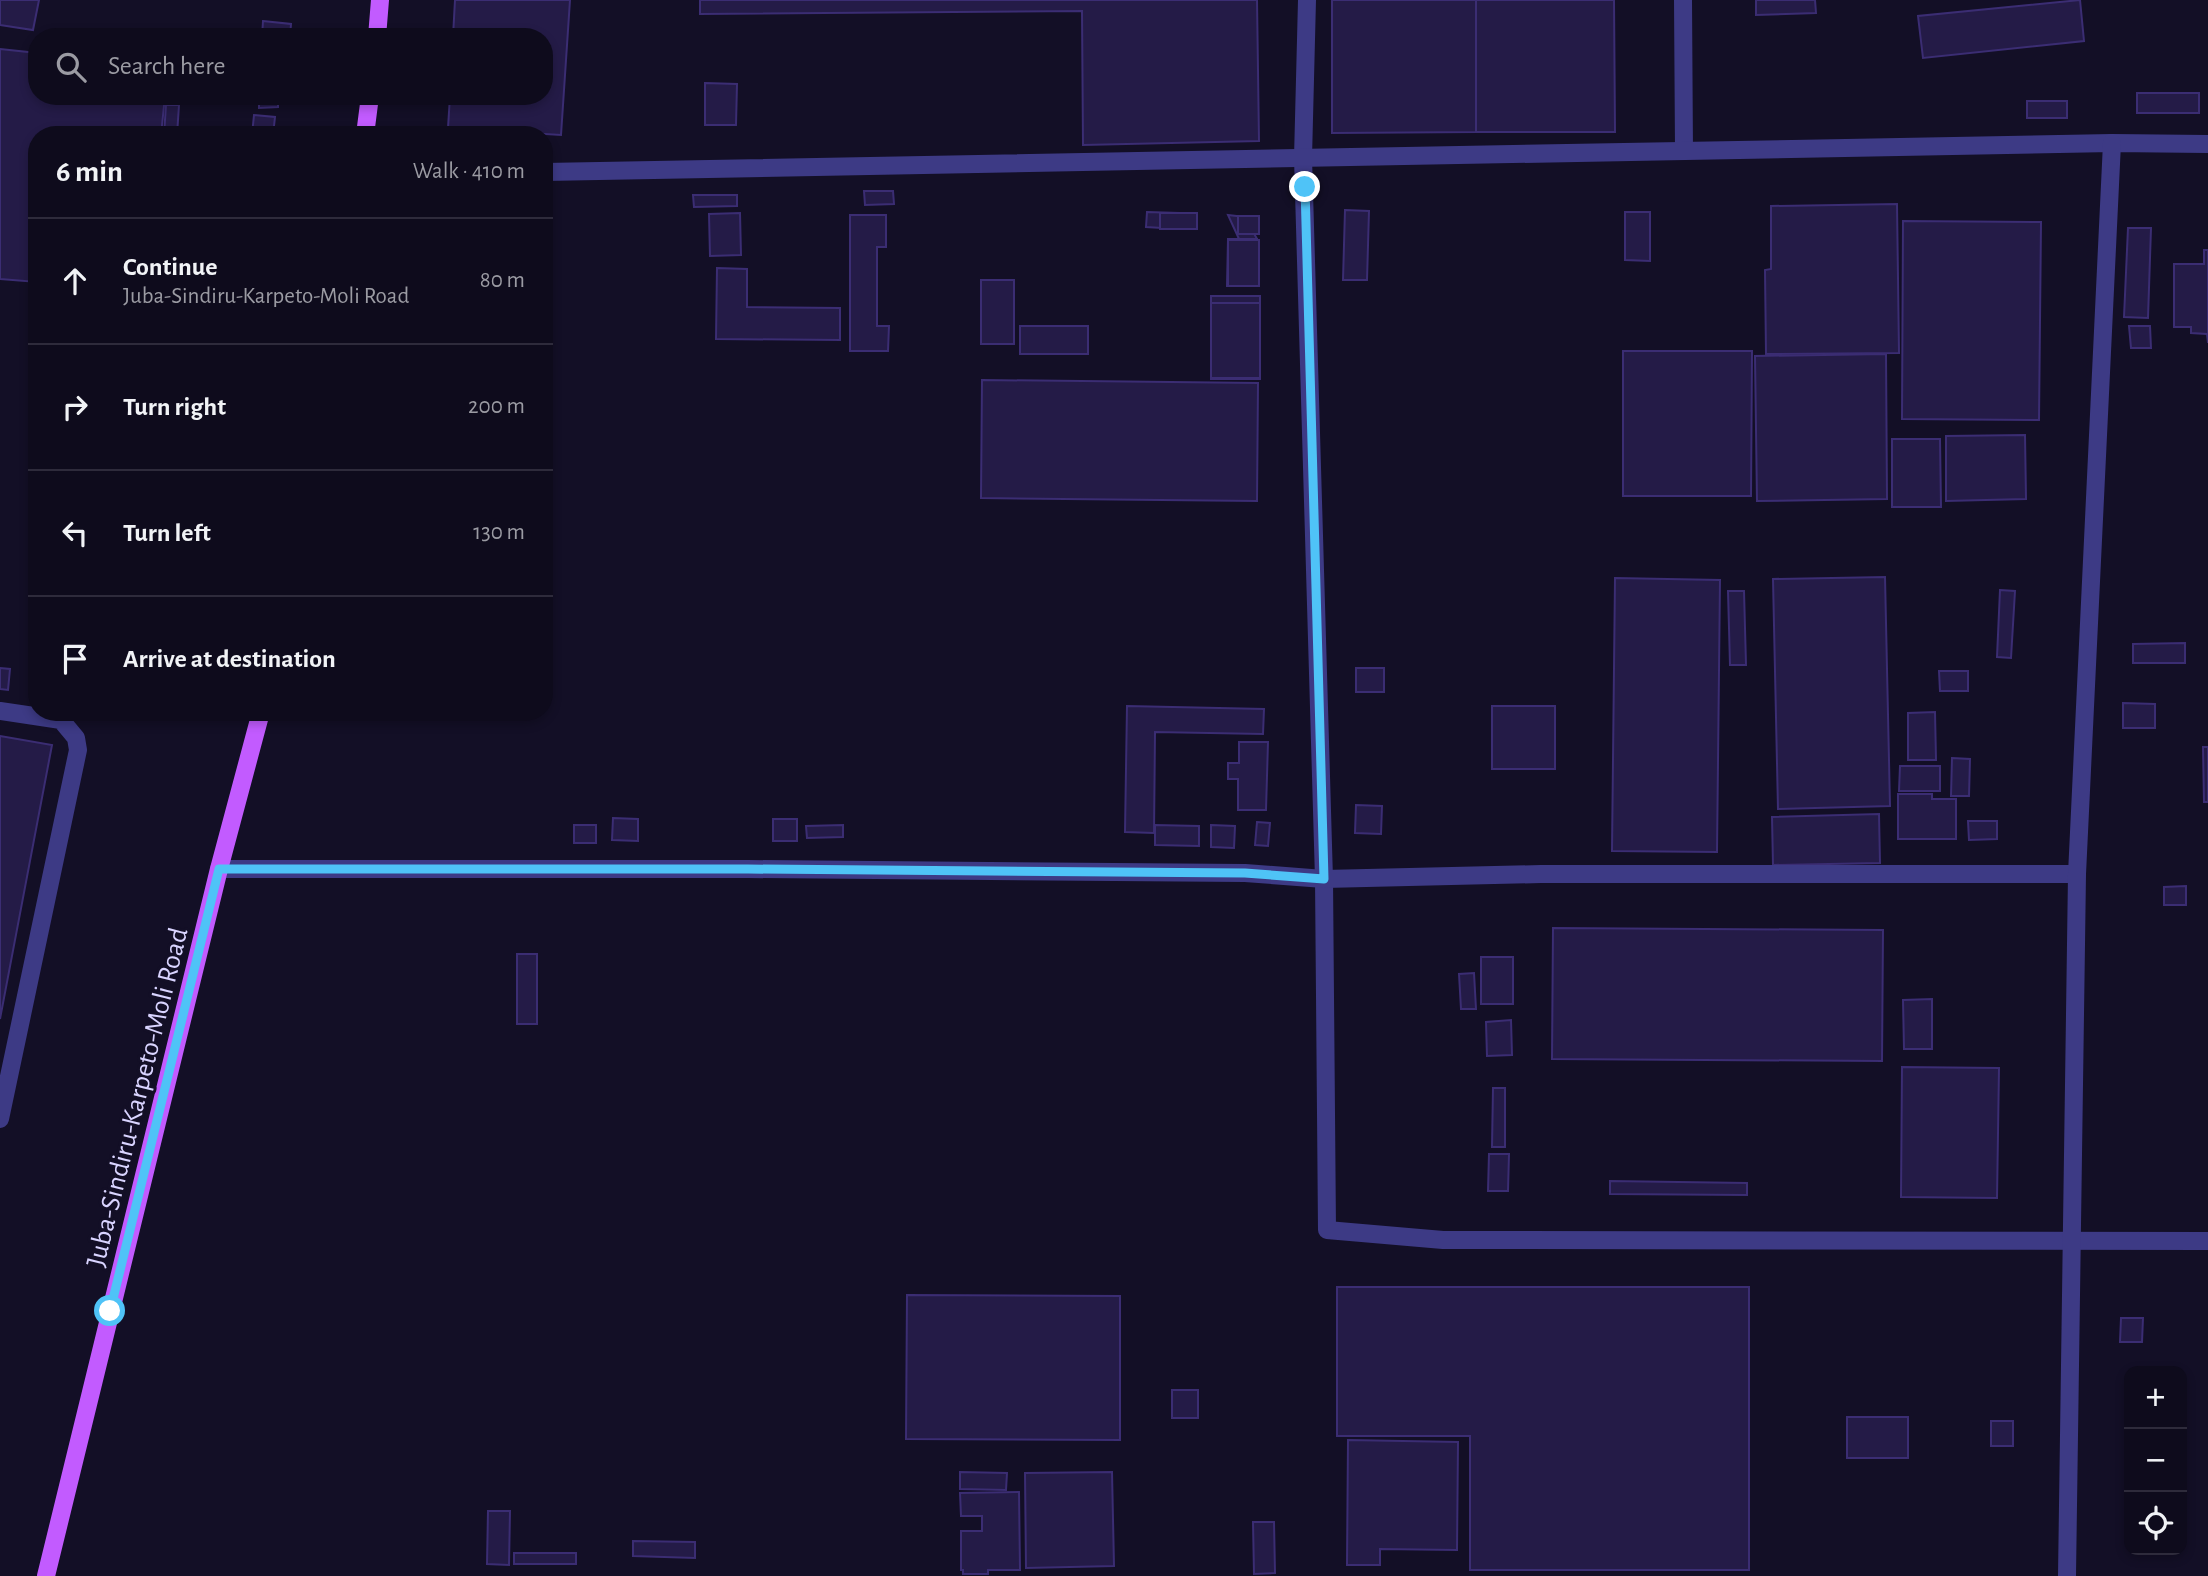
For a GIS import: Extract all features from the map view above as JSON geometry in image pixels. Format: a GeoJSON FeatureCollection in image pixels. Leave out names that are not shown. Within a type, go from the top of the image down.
{"type":"FeatureCollection","features":[{"type":"Feature","properties":{"kind":"main road"},"geometry":{"type":"LineString","coordinates":[[378,28],[380,0]]}},
{"type":"Feature","properties":{"kind":"main road"},"geometry":{"type":"LineString","coordinates":[[366,126],[369,105]]}},
{"type":"Feature","properties":{"kind":"main road","name":"Juba-Sindiru-Karpeto-Moli Road"},"geometry":{"type":"LineString","coordinates":[[46,1576],[219,869],[259,721]]}},
{"type":"Feature","properties":{"kind":"street"},"geometry":{"type":"LineString","coordinates":[[1307,0],[1303,158],[1324,879],[1327,1230],[1443,1240],[2208,1241]]}},
{"type":"Feature","properties":{"kind":"street"},"geometry":{"type":"LineString","coordinates":[[1682,0],[1684,151]]}},
{"type":"Feature","properties":{"kind":"street"},"geometry":{"type":"LineString","coordinates":[[553,172],[2112,143],[2208,144]]}},
{"type":"Feature","properties":{"kind":"street"},"geometry":{"type":"LineString","coordinates":[[2067,1576],[2077,874],[2112,143]]}},
{"type":"Feature","properties":{"kind":"street"},"geometry":{"type":"LineString","coordinates":[[0,711],[28,715]]}},
{"type":"Feature","properties":{"kind":"street"},"geometry":{"type":"LineString","coordinates":[[0,1119],[78,750],[76,737],[62,721]]}},
{"type":"Feature","properties":{"kind":"street"},"geometry":{"type":"LineString","coordinates":[[219,869],[790,869],[1245,873],[1324,879],[1541,874],[2077,874]]}},
{"type":"Feature","properties":{"kind":"building"},"geometry":{"type":"Polygon","coordinates":[[[0,0],[39,0],[33,28],[0,25],[0,0]]]}},
{"type":"Feature","properties":{"kind":"building"},"geometry":{"type":"Polygon","coordinates":[[[455,0],[570,0],[561,135],[553,135],[553,126],[448,126],[449,105],[553,105],[553,28],[453,28],[455,0]]]}},
{"type":"Feature","properties":{"kind":"building"},"geometry":{"type":"Polygon","coordinates":[[[700,0],[1257,0],[1259,141],[1083,145],[1082,11],[700,14],[700,0]]]}},
{"type":"Feature","properties":{"kind":"building"},"geometry":{"type":"Polygon","coordinates":[[[1332,0],[1476,0],[1476,132],[1332,133],[1332,0]]]}},
{"type":"Feature","properties":{"kind":"building"},"geometry":{"type":"Polygon","coordinates":[[[1476,0],[1614,0],[1615,132],[1476,132],[1476,0]]]}},
{"type":"Feature","properties":{"kind":"building"},"geometry":{"type":"Polygon","coordinates":[[[1756,0],[1815,0],[1816,13],[1756,15],[1756,0]]]}},
{"type":"Feature","properties":{"kind":"building"},"geometry":{"type":"Polygon","coordinates":[[[2080,0],[2084,41],[1923,58],[1918,16],[2080,0]]]}},
{"type":"Feature","properties":{"kind":"building"},"geometry":{"type":"Polygon","coordinates":[[[263,21],[291,24],[291,28],[263,28],[263,21]]]}},
{"type":"Feature","properties":{"kind":"building"},"geometry":{"type":"Polygon","coordinates":[[[0,49],[28,52],[28,105],[164,105],[162,126],[28,126],[28,281],[0,279],[0,49]]]}},
{"type":"Feature","properties":{"kind":"building"},"geometry":{"type":"Polygon","coordinates":[[[705,83],[737,84],[736,125],[705,125],[705,83]]]}},
{"type":"Feature","properties":{"kind":"building"},"geometry":{"type":"Polygon","coordinates":[[[2137,93],[2199,93],[2199,113],[2137,113],[2137,93]]]}},
{"type":"Feature","properties":{"kind":"building"},"geometry":{"type":"Polygon","coordinates":[[[2027,101],[2067,101],[2067,118],[2027,118],[2027,101]]]}},
{"type":"Feature","properties":{"kind":"building"},"geometry":{"type":"Polygon","coordinates":[[[166,105],[179,105],[178,126],[165,126],[166,105]]]}},
{"type":"Feature","properties":{"kind":"building"},"geometry":{"type":"Polygon","coordinates":[[[259,105],[278,105],[278,107],[259,108],[259,105]]]}},
{"type":"Feature","properties":{"kind":"building"},"geometry":{"type":"Polygon","coordinates":[[[254,115],[275,117],[274,126],[253,126],[254,115]]]}},
{"type":"Feature","properties":{"kind":"building"},"geometry":{"type":"Polygon","coordinates":[[[864,191],[893,191],[894,204],[865,205],[864,191]]]}},
{"type":"Feature","properties":{"kind":"building"},"geometry":{"type":"Polygon","coordinates":[[[693,195],[737,195],[737,206],[694,207],[693,195]]]}},
{"type":"Feature","properties":{"kind":"building"},"geometry":{"type":"Polygon","coordinates":[[[1897,204],[1899,353],[1766,354],[1765,270],[1771,269],[1771,206],[1897,204]]]}},
{"type":"Feature","properties":{"kind":"building"},"geometry":{"type":"Polygon","coordinates":[[[1345,210],[1369,211],[1367,280],[1343,280],[1345,210]]]}},
{"type":"Feature","properties":{"kind":"building"},"geometry":{"type":"Polygon","coordinates":[[[1147,212],[1179,213],[1179,229],[1146,227],[1147,212]]]}},
{"type":"Feature","properties":{"kind":"building"},"geometry":{"type":"Polygon","coordinates":[[[1625,212],[1650,212],[1650,261],[1625,260],[1625,212]]]}},
{"type":"Feature","properties":{"kind":"building"},"geometry":{"type":"Polygon","coordinates":[[[740,213],[741,255],[710,256],[709,214],[740,213]]]}},
{"type":"Feature","properties":{"kind":"building"},"geometry":{"type":"Polygon","coordinates":[[[1160,213],[1197,213],[1197,229],[1160,229],[1160,213]]]}},
{"type":"Feature","properties":{"kind":"building"},"geometry":{"type":"Polygon","coordinates":[[[850,215],[886,215],[886,247],[877,247],[877,326],[889,326],[888,351],[850,351],[850,215]]]}},
{"type":"Feature","properties":{"kind":"building"},"geometry":{"type":"Polygon","coordinates":[[[1228,215],[1245,217],[1257,239],[1239,239],[1228,215]]]}},
{"type":"Feature","properties":{"kind":"building"},"geometry":{"type":"Polygon","coordinates":[[[1238,216],[1259,216],[1259,234],[1238,234],[1238,216]]]}},
{"type":"Feature","properties":{"kind":"building"},"geometry":{"type":"Polygon","coordinates":[[[1903,221],[2041,222],[2039,420],[1902,419],[1903,221]]]}},
{"type":"Feature","properties":{"kind":"building"},"geometry":{"type":"Polygon","coordinates":[[[2128,228],[2151,228],[2148,318],[2124,317],[2128,228]]]}},
{"type":"Feature","properties":{"kind":"building"},"geometry":{"type":"Polygon","coordinates":[[[1228,239],[1257,239],[1257,286],[1227,286],[1228,239]]]}},
{"type":"Feature","properties":{"kind":"building"},"geometry":{"type":"Polygon","coordinates":[[[1228,240],[1259,240],[1259,286],[1228,286],[1228,240]]]}},
{"type":"Feature","properties":{"kind":"building"},"geometry":{"type":"Polygon","coordinates":[[[2204,250],[2208,250],[2208,343],[2207,334],[2191,333],[2191,327],[2174,327],[2174,264],[2204,264],[2204,250]]]}},
{"type":"Feature","properties":{"kind":"building"},"geometry":{"type":"Polygon","coordinates":[[[717,268],[747,269],[747,307],[840,308],[840,340],[716,339],[717,268]]]}},
{"type":"Feature","properties":{"kind":"building"},"geometry":{"type":"Polygon","coordinates":[[[981,280],[1014,280],[1014,344],[981,344],[981,280]]]}},
{"type":"Feature","properties":{"kind":"building"},"geometry":{"type":"Polygon","coordinates":[[[1211,296],[1260,296],[1260,379],[1211,379],[1211,296]]]}},
{"type":"Feature","properties":{"kind":"building"},"geometry":{"type":"Polygon","coordinates":[[[1211,303],[1260,303],[1260,378],[1211,378],[1211,303]]]}},
{"type":"Feature","properties":{"kind":"building"},"geometry":{"type":"Polygon","coordinates":[[[1020,326],[1088,326],[1088,354],[1020,354],[1020,326]]]}},
{"type":"Feature","properties":{"kind":"building"},"geometry":{"type":"Polygon","coordinates":[[[2129,326],[2150,326],[2151,348],[2131,348],[2129,326]]]}},
{"type":"Feature","properties":{"kind":"building"},"geometry":{"type":"Polygon","coordinates":[[[1623,351],[1752,351],[1751,496],[1623,496],[1623,351]]]}},
{"type":"Feature","properties":{"kind":"building"},"geometry":{"type":"Polygon","coordinates":[[[1886,354],[1887,499],[1757,501],[1755,356],[1886,354]]]}},
{"type":"Feature","properties":{"kind":"building"},"geometry":{"type":"Polygon","coordinates":[[[982,380],[1258,383],[1257,501],[981,498],[982,380]]]}},
{"type":"Feature","properties":{"kind":"building"},"geometry":{"type":"Polygon","coordinates":[[[2025,435],[2026,499],[1946,501],[1946,436],[2025,435]]]}},
{"type":"Feature","properties":{"kind":"building"},"geometry":{"type":"Polygon","coordinates":[[[1892,439],[1940,439],[1941,507],[1892,507],[1892,439]]]}},
{"type":"Feature","properties":{"kind":"building"},"geometry":{"type":"Polygon","coordinates":[[[1885,577],[1890,806],[1778,809],[1773,579],[1885,577]]]}},
{"type":"Feature","properties":{"kind":"building"},"geometry":{"type":"Polygon","coordinates":[[[1615,578],[1720,580],[1717,852],[1612,851],[1615,578]]]}},
{"type":"Feature","properties":{"kind":"building"},"geometry":{"type":"Polygon","coordinates":[[[2000,590],[2015,591],[2011,658],[1997,657],[2000,590]]]}},
{"type":"Feature","properties":{"kind":"building"},"geometry":{"type":"Polygon","coordinates":[[[1728,591],[1744,591],[1746,665],[1730,665],[1728,591]]]}},
{"type":"Feature","properties":{"kind":"building"},"geometry":{"type":"Polygon","coordinates":[[[2185,643],[2185,663],[2133,663],[2133,644],[2185,643]]]}},
{"type":"Feature","properties":{"kind":"building"},"geometry":{"type":"Polygon","coordinates":[[[0,668],[10,669],[8,690],[0,689],[0,668]]]}},
{"type":"Feature","properties":{"kind":"building"},"geometry":{"type":"Polygon","coordinates":[[[1356,668],[1384,668],[1384,692],[1356,692],[1356,668]]]}},
{"type":"Feature","properties":{"kind":"building"},"geometry":{"type":"Polygon","coordinates":[[[1939,671],[1968,671],[1968,691],[1940,691],[1939,671]]]}},
{"type":"Feature","properties":{"kind":"building"},"geometry":{"type":"Polygon","coordinates":[[[2123,703],[2155,704],[2155,728],[2123,728],[2123,703]]]}},
{"type":"Feature","properties":{"kind":"building"},"geometry":{"type":"Polygon","coordinates":[[[1127,706],[1264,709],[1263,734],[1155,732],[1154,833],[1125,832],[1127,706]]]}},
{"type":"Feature","properties":{"kind":"building"},"geometry":{"type":"Polygon","coordinates":[[[1492,706],[1555,706],[1555,769],[1492,769],[1492,706]]]}},
{"type":"Feature","properties":{"kind":"building"},"geometry":{"type":"Polygon","coordinates":[[[1935,712],[1936,760],[1908,760],[1908,713],[1935,712]]]}},
{"type":"Feature","properties":{"kind":"building"},"geometry":{"type":"Polygon","coordinates":[[[0,736],[52,745],[0,1019],[0,736]]]}},
{"type":"Feature","properties":{"kind":"building"},"geometry":{"type":"Polygon","coordinates":[[[1239,742],[1268,742],[1266,810],[1238,810],[1238,779],[1228,779],[1228,763],[1239,763],[1239,742]]]}},
{"type":"Feature","properties":{"kind":"building"},"geometry":{"type":"Polygon","coordinates":[[[2203,747],[2208,747],[2208,802],[2204,802],[2203,747]]]}},
{"type":"Feature","properties":{"kind":"building"},"geometry":{"type":"Polygon","coordinates":[[[1952,758],[1970,759],[1969,796],[1951,796],[1952,758]]]}},
{"type":"Feature","properties":{"kind":"building"},"geometry":{"type":"Polygon","coordinates":[[[1900,766],[1940,766],[1940,791],[1899,791],[1900,766]]]}},
{"type":"Feature","properties":{"kind":"building"},"geometry":{"type":"Polygon","coordinates":[[[1898,794],[1932,794],[1932,799],[1956,799],[1956,839],[1898,839],[1898,794]]]}},
{"type":"Feature","properties":{"kind":"building"},"geometry":{"type":"Polygon","coordinates":[[[1356,805],[1382,806],[1381,834],[1355,833],[1356,805]]]}},
{"type":"Feature","properties":{"kind":"building"},"geometry":{"type":"Polygon","coordinates":[[[1879,814],[1880,863],[1773,865],[1772,817],[1879,814]]]}},
{"type":"Feature","properties":{"kind":"building"},"geometry":{"type":"Polygon","coordinates":[[[613,818],[638,819],[638,841],[612,840],[613,818]]]}},
{"type":"Feature","properties":{"kind":"building"},"geometry":{"type":"Polygon","coordinates":[[[773,819],[797,819],[797,841],[773,841],[773,819]]]}},
{"type":"Feature","properties":{"kind":"building"},"geometry":{"type":"Polygon","coordinates":[[[1968,821],[1997,821],[1997,839],[1969,840],[1968,821]]]}},
{"type":"Feature","properties":{"kind":"building"},"geometry":{"type":"Polygon","coordinates":[[[1257,822],[1270,823],[1268,846],[1255,845],[1257,822]]]}},
{"type":"Feature","properties":{"kind":"building"},"geometry":{"type":"Polygon","coordinates":[[[574,825],[596,825],[596,843],[574,843],[574,825]]]}},
{"type":"Feature","properties":{"kind":"building"},"geometry":{"type":"Polygon","coordinates":[[[843,825],[843,837],[807,838],[806,826],[843,825]]]}},
{"type":"Feature","properties":{"kind":"building"},"geometry":{"type":"Polygon","coordinates":[[[1155,825],[1199,826],[1199,846],[1155,845],[1155,825]]]}},
{"type":"Feature","properties":{"kind":"building"},"geometry":{"type":"Polygon","coordinates":[[[1211,825],[1235,826],[1234,848],[1211,847],[1211,825]]]}},
{"type":"Feature","properties":{"kind":"building"},"geometry":{"type":"Polygon","coordinates":[[[2186,886],[2186,905],[2164,905],[2164,887],[2186,886]]]}},
{"type":"Feature","properties":{"kind":"building"},"geometry":{"type":"Polygon","coordinates":[[[1553,928],[1883,930],[1882,1061],[1552,1059],[1553,928]]]}},
{"type":"Feature","properties":{"kind":"building"},"geometry":{"type":"Polygon","coordinates":[[[517,954],[537,954],[537,1024],[517,1024],[517,954]]]}},
{"type":"Feature","properties":{"kind":"building"},"geometry":{"type":"Polygon","coordinates":[[[1481,957],[1513,957],[1513,1004],[1481,1004],[1481,957]]]}},
{"type":"Feature","properties":{"kind":"building"},"geometry":{"type":"Polygon","coordinates":[[[1474,973],[1476,1009],[1461,1009],[1459,974],[1474,973]]]}},
{"type":"Feature","properties":{"kind":"building"},"geometry":{"type":"Polygon","coordinates":[[[1932,999],[1932,1049],[1904,1049],[1903,1000],[1932,999]]]}},
{"type":"Feature","properties":{"kind":"building"},"geometry":{"type":"Polygon","coordinates":[[[1511,1020],[1512,1055],[1487,1056],[1486,1022],[1511,1020]]]}},
{"type":"Feature","properties":{"kind":"building"},"geometry":{"type":"Polygon","coordinates":[[[1902,1067],[1999,1068],[1997,1198],[1901,1197],[1902,1067]]]}},
{"type":"Feature","properties":{"kind":"building"},"geometry":{"type":"Polygon","coordinates":[[[1493,1088],[1505,1088],[1505,1147],[1492,1147],[1493,1088]]]}},
{"type":"Feature","properties":{"kind":"building"},"geometry":{"type":"Polygon","coordinates":[[[1489,1154],[1509,1154],[1508,1191],[1488,1191],[1489,1154]]]}},
{"type":"Feature","properties":{"kind":"building"},"geometry":{"type":"Polygon","coordinates":[[[1610,1181],[1747,1183],[1747,1195],[1610,1194],[1610,1181]]]}},
{"type":"Feature","properties":{"kind":"building"},"geometry":{"type":"Polygon","coordinates":[[[1337,1287],[1749,1287],[1749,1570],[1470,1570],[1470,1436],[1337,1436],[1337,1287]]]}},
{"type":"Feature","properties":{"kind":"building"},"geometry":{"type":"Polygon","coordinates":[[[907,1295],[1120,1296],[1120,1440],[906,1439],[907,1295]]]}},
{"type":"Feature","properties":{"kind":"building"},"geometry":{"type":"Polygon","coordinates":[[[2121,1318],[2143,1318],[2142,1342],[2120,1342],[2121,1318]]]}},
{"type":"Feature","properties":{"kind":"building"},"geometry":{"type":"Polygon","coordinates":[[[1172,1390],[1198,1390],[1198,1418],[1172,1418],[1172,1390]]]}},
{"type":"Feature","properties":{"kind":"building"},"geometry":{"type":"Polygon","coordinates":[[[1847,1417],[1908,1417],[1908,1458],[1847,1458],[1847,1417]]]}},
{"type":"Feature","properties":{"kind":"building"},"geometry":{"type":"Polygon","coordinates":[[[1991,1421],[2013,1421],[2013,1446],[1991,1446],[1991,1421]]]}},
{"type":"Feature","properties":{"kind":"building"},"geometry":{"type":"Polygon","coordinates":[[[1348,1440],[1458,1442],[1457,1550],[1380,1549],[1380,1565],[1347,1565],[1348,1440]]]}},
{"type":"Feature","properties":{"kind":"building"},"geometry":{"type":"Polygon","coordinates":[[[960,1472],[1007,1473],[1006,1490],[960,1489],[960,1472]]]}},
{"type":"Feature","properties":{"kind":"building"},"geometry":{"type":"Polygon","coordinates":[[[1112,1472],[1114,1566],[1026,1568],[1025,1473],[1112,1472]]]}},
{"type":"Feature","properties":{"kind":"building"},"geometry":{"type":"Polygon","coordinates":[[[1019,1492],[1020,1570],[988,1570],[988,1574],[963,1574],[961,1531],[982,1531],[982,1516],[961,1516],[960,1493],[1019,1492]]]}},
{"type":"Feature","properties":{"kind":"building"},"geometry":{"type":"Polygon","coordinates":[[[488,1511],[510,1511],[509,1565],[487,1564],[488,1511]]]}},
{"type":"Feature","properties":{"kind":"building"},"geometry":{"type":"Polygon","coordinates":[[[1253,1522],[1274,1522],[1275,1573],[1254,1574],[1253,1522]]]}},
{"type":"Feature","properties":{"kind":"building"},"geometry":{"type":"Polygon","coordinates":[[[633,1541],[695,1542],[695,1558],[633,1556],[633,1541]]]}},
{"type":"Feature","properties":{"kind":"building"},"geometry":{"type":"Polygon","coordinates":[[[514,1553],[576,1553],[576,1564],[514,1564],[514,1553]]]}},
{"type":"Feature","properties":{"kind":"route"},"geometry":{"type":"LineString","coordinates":[[110,1311],[219,869],[1245,873],[1324,879],[1305,187]]}}]}
